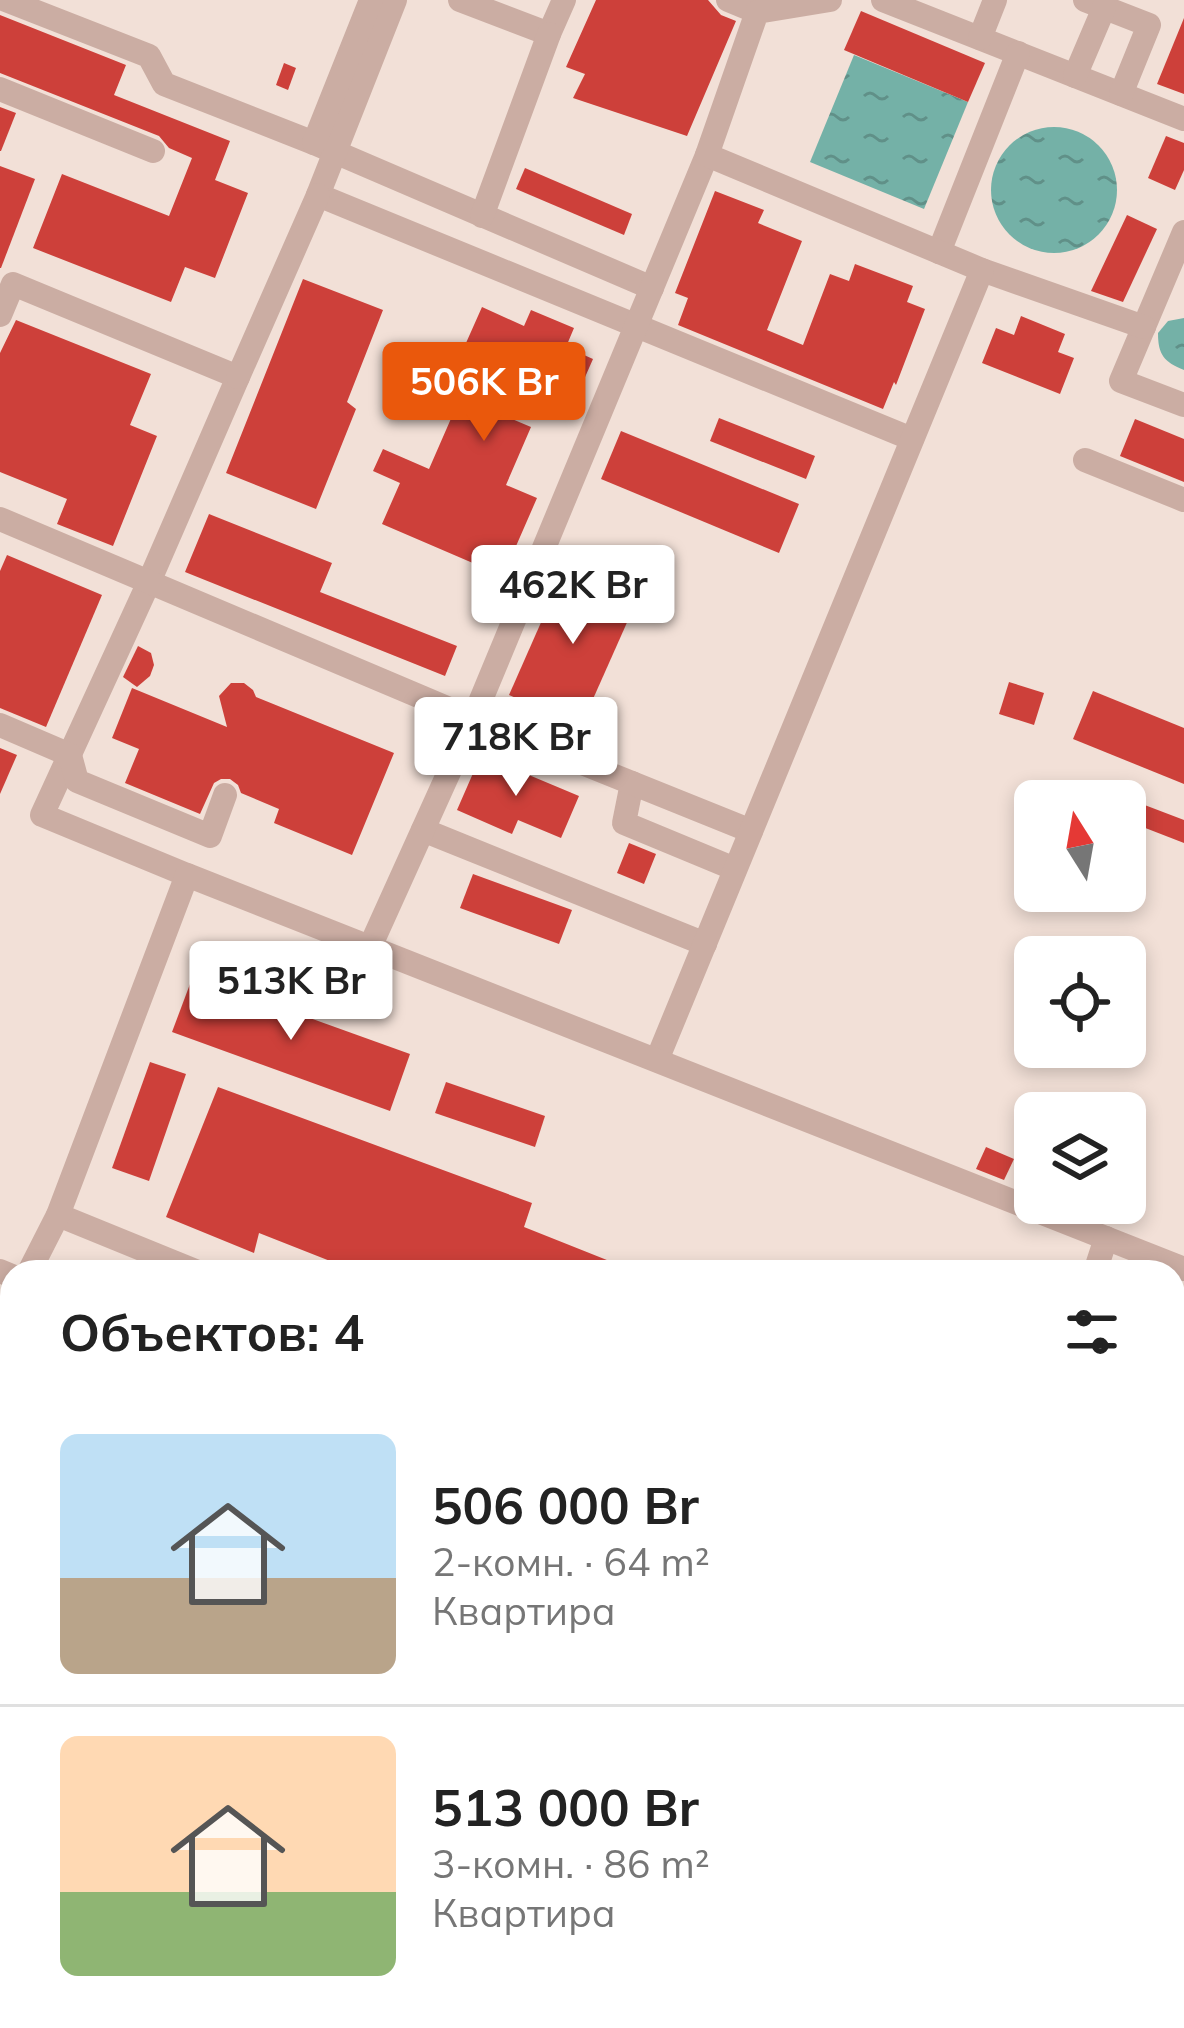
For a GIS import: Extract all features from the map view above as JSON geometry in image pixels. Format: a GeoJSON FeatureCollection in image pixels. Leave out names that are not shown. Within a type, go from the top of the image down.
{"type":"FeatureCollection","features":[{"type":"Feature","properties":{"kind":"lane"},"geometry":{"type":"LineString","coordinates":[[6,0],[149,56],[164,84],[652,288]]}},
{"type":"Feature","properties":{"kind":"lane"},"geometry":{"type":"LineString","coordinates":[[371,0],[325,148],[318,196],[42,815],[1161,1260]]}},
{"type":"Feature","properties":{"kind":"lane"},"geometry":{"type":"LineString","coordinates":[[325,148],[395,0]]}},
{"type":"Feature","properties":{"kind":"lane"},"geometry":{"type":"LineString","coordinates":[[460,0],[549,34]]}},
{"type":"Feature","properties":{"kind":"lane"},"geometry":{"type":"LineString","coordinates":[[482,216],[563,0]]}},
{"type":"Feature","properties":{"kind":"lane"},"geometry":{"type":"LineString","coordinates":[[728,0],[757,12],[830,0]]}},
{"type":"Feature","properties":{"kind":"lane"},"geometry":{"type":"LineString","coordinates":[[883,0],[1184,118]]}},
{"type":"Feature","properties":{"kind":"lane"},"geometry":{"type":"LineString","coordinates":[[980,38],[995,0]]}},
{"type":"Feature","properties":{"kind":"lane"},"geometry":{"type":"LineString","coordinates":[[1075,76],[1095,4],[1149,26],[1120,94]]}},
{"type":"Feature","properties":{"kind":"lane"},"geometry":{"type":"LineString","coordinates":[[370,947],[473,719],[652,288],[707,155],[757,12]]}},
{"type":"Feature","properties":{"kind":"lane"},"geometry":{"type":"LineString","coordinates":[[939,252],[1018,53]]}},
{"type":"Feature","properties":{"kind":"lane"},"geometry":{"type":"LineString","coordinates":[[0,89],[153,151]]}},
{"type":"Feature","properties":{"kind":"lane"},"geometry":{"type":"LineString","coordinates":[[707,155],[982,270],[1144,327]]}},
{"type":"Feature","properties":{"kind":"lane"},"geometry":{"type":"LineString","coordinates":[[318,196],[912,439]]}},
{"type":"Feature","properties":{"kind":"lane"},"geometry":{"type":"LineString","coordinates":[[1184,232],[1121,381],[1184,406]]}},
{"type":"Feature","properties":{"kind":"lane"},"geometry":{"type":"LineString","coordinates":[[657,1060],[982,270]]}},
{"type":"Feature","properties":{"kind":"lane"},"geometry":{"type":"LineString","coordinates":[[0,315],[7,282],[238,376]]}},
{"type":"Feature","properties":{"kind":"lane"},"geometry":{"type":"LineString","coordinates":[[1085,460],[1184,500]]}},
{"type":"Feature","properties":{"kind":"lane"},"geometry":{"type":"LineString","coordinates":[[0,519],[751,831]]}},
{"type":"Feature","properties":{"kind":"lane"},"geometry":{"type":"LineString","coordinates":[[0,725],[70,755]]}},
{"type":"Feature","properties":{"kind":"lane"},"geometry":{"type":"LineString","coordinates":[[70,755],[77,781],[210,836],[225,796]]}},
{"type":"Feature","properties":{"kind":"lane"},"geometry":{"type":"LineString","coordinates":[[632,783],[624,823],[736,869]]}},
{"type":"Feature","properties":{"kind":"lane"},"geometry":{"type":"LineString","coordinates":[[423,830],[705,944]]}},
{"type":"Feature","properties":{"kind":"lane"},"geometry":{"type":"LineString","coordinates":[[35,1260],[58,1215],[187,875]]}},
{"type":"Feature","properties":{"kind":"lane"},"geometry":{"type":"LineString","coordinates":[[58,1215],[169,1260]]}},
{"type":"Feature","properties":{"kind":"lane"},"geometry":{"type":"LineString","coordinates":[[1099,1260],[1106,1238]]}},
{"type":"Feature","properties":{"kind":"water"},"geometry":{"type":"Polygon","coordinates":[[[854,55],[968,102],[924,209],[810,162],[854,55]]]}},
{"type":"Feature","properties":{"kind":"water"},"geometry":{"type":"Polygon","coordinates":[[[1054,127],[1078,131],[1099,145],[1113,166],[1117,190],[1113,214],[1099,235],[1078,249],[1054,253],[1030,249],[1009,235],[995,214],[991,190],[995,166],[1009,145],[1030,131],[1054,127]]]}},
{"type":"Feature","properties":{"kind":"water"},"geometry":{"type":"Polygon","coordinates":[[[1184,318],[1184,370],[1164,357],[1158,333],[1168,321],[1184,318]]]}},
{"type":"Feature","properties":{"kind":"building"},"geometry":{"type":"Polygon","coordinates":[[[596,0],[708,0],[721,15],[736,21],[687,136],[573,98],[585,74],[566,67],[596,0]]]}},
{"type":"Feature","properties":{"kind":"building"},"geometry":{"type":"Polygon","coordinates":[[[861,11],[985,63],[968,102],[844,50],[861,11]]]}},
{"type":"Feature","properties":{"kind":"building"},"geometry":{"type":"Polygon","coordinates":[[[0,15],[126,65],[114,95],[230,141],[215,180],[248,193],[215,278],[185,267],[171,302],[33,248],[62,174],[169,216],[192,158],[169,148],[159,136],[0,73],[0,15]]]}},
{"type":"Feature","properties":{"kind":"building"},"geometry":{"type":"Polygon","coordinates":[[[1184,18],[1184,94],[1157,84],[1184,18]]]}},
{"type":"Feature","properties":{"kind":"building"},"geometry":{"type":"Polygon","coordinates":[[[284,63],[296,68],[288,90],[276,85],[284,63]]]}},
{"type":"Feature","properties":{"kind":"building"},"geometry":{"type":"Polygon","coordinates":[[[0,107],[16,113],[1,151],[0,151],[0,107]]]}},
{"type":"Feature","properties":{"kind":"building"},"geometry":{"type":"Polygon","coordinates":[[[1166,136],[1184,143],[1184,170],[1175,190],[1148,178],[1166,136]]]}},
{"type":"Feature","properties":{"kind":"building"},"geometry":{"type":"Polygon","coordinates":[[[0,166],[35,179],[1,268],[0,268],[0,166]]]}},
{"type":"Feature","properties":{"kind":"building"},"geometry":{"type":"Polygon","coordinates":[[[525,168],[632,214],[624,235],[516,189],[525,168]]]}},
{"type":"Feature","properties":{"kind":"building"},"geometry":{"type":"Polygon","coordinates":[[[715,191],[764,210],[758,223],[802,241],[767,330],[803,345],[830,274],[849,281],[855,264],[913,286],[907,302],[925,309],[883,409],[678,325],[688,298],[675,293],[715,191]]]}},
{"type":"Feature","properties":{"kind":"building"},"geometry":{"type":"Polygon","coordinates":[[[1127,215],[1157,229],[1123,302],[1091,291],[1127,215]]]}},
{"type":"Feature","properties":{"kind":"building"},"geometry":{"type":"Polygon","coordinates":[[[303,279],[383,310],[347,402],[356,409],[316,509],[226,473],[303,279]]]}},
{"type":"Feature","properties":{"kind":"building"},"geometry":{"type":"Polygon","coordinates":[[[482,307],[524,326],[531,310],[574,328],[566,347],[593,359],[582,384],[562,376],[550,404],[524,392],[512,419],[531,427],[506,485],[537,498],[503,576],[382,524],[400,483],[373,471],[383,449],[429,469],[477,359],[462,352],[482,307]]]}},
{"type":"Feature","properties":{"kind":"building"},"geometry":{"type":"Polygon","coordinates":[[[1021,316],[1065,334],[1058,352],[1074,358],[1060,394],[982,363],[996,328],[1014,335],[1021,316]]]}},
{"type":"Feature","properties":{"kind":"building"},"geometry":{"type":"Polygon","coordinates":[[[16,320],[151,374],[130,425],[157,436],[113,546],[57,524],[67,499],[0,472],[0,353],[16,320]]]}},
{"type":"Feature","properties":{"kind":"building"},"geometry":{"type":"Polygon","coordinates":[[[719,418],[815,456],[806,479],[710,441],[719,418]]]}},
{"type":"Feature","properties":{"kind":"building"},"geometry":{"type":"Polygon","coordinates":[[[1135,419],[1184,439],[1184,482],[1120,456],[1135,419]]]}},
{"type":"Feature","properties":{"kind":"building"},"geometry":{"type":"Polygon","coordinates":[[[621,431],[799,504],[779,553],[601,479],[621,431]]]}},
{"type":"Feature","properties":{"kind":"building"},"geometry":{"type":"Polygon","coordinates":[[[209,514],[332,563],[320,592],[457,646],[445,676],[185,572],[209,514]]]}},
{"type":"Feature","properties":{"kind":"building"},"geometry":{"type":"Polygon","coordinates":[[[7,555],[102,595],[46,727],[0,708],[0,571],[7,555]]]}},
{"type":"Feature","properties":{"kind":"building"},"geometry":{"type":"Polygon","coordinates":[[[565,568],[637,600],[581,726],[509,695],[565,568]]]}},
{"type":"Feature","properties":{"kind":"building"},"geometry":{"type":"Polygon","coordinates":[[[138,646],[151,653],[154,665],[137,687],[123,677],[138,646]]]}},
{"type":"Feature","properties":{"kind":"building"},"geometry":{"type":"Polygon","coordinates":[[[1009,682],[1044,693],[1034,725],[999,714],[1009,682]]]}},
{"type":"Feature","properties":{"kind":"building"},"geometry":{"type":"Polygon","coordinates":[[[231,683],[244,683],[256,697],[394,753],[352,855],[274,823],[279,809],[241,793],[230,779],[214,783],[200,814],[125,783],[139,749],[112,738],[132,688],[227,727],[219,696],[231,683]]]}},
{"type":"Feature","properties":{"kind":"building"},"geometry":{"type":"Polygon","coordinates":[[[1093,691],[1184,728],[1184,784],[1073,739],[1093,691]]]}},
{"type":"Feature","properties":{"kind":"building"},"geometry":{"type":"Polygon","coordinates":[[[0,748],[17,755],[0,794],[0,748]]]}},
{"type":"Feature","properties":{"kind":"building"},"geometry":{"type":"Polygon","coordinates":[[[481,755],[579,796],[561,838],[518,820],[512,834],[457,810],[481,755]]]}},
{"type":"Feature","properties":{"kind":"building"},"geometry":{"type":"Polygon","coordinates":[[[1146,806],[1184,820],[1184,843],[1146,828],[1146,806]]]}},
{"type":"Feature","properties":{"kind":"building"},"geometry":{"type":"Polygon","coordinates":[[[629,843],[656,854],[644,884],[617,873],[629,843]]]}},
{"type":"Feature","properties":{"kind":"building"},"geometry":{"type":"Polygon","coordinates":[[[473,874],[572,910],[559,944],[460,908],[473,874]]]}},
{"type":"Feature","properties":{"kind":"building"},"geometry":{"type":"Polygon","coordinates":[[[193,976],[410,1054],[390,1111],[172,1032],[193,976]]]}},
{"type":"Feature","properties":{"kind":"building"},"geometry":{"type":"Polygon","coordinates":[[[150,1062],[186,1074],[149,1181],[112,1168],[150,1062]]]}},
{"type":"Feature","properties":{"kind":"building"},"geometry":{"type":"Polygon","coordinates":[[[446,1082],[545,1116],[535,1147],[435,1113],[446,1082]]]}},
{"type":"Feature","properties":{"kind":"building"},"geometry":{"type":"Polygon","coordinates":[[[218,1087],[532,1203],[524,1227],[607,1260],[328,1260],[259,1233],[254,1253],[166,1217],[218,1087]]]}},
{"type":"Feature","properties":{"kind":"building"},"geometry":{"type":"Polygon","coordinates":[[[986,1147],[1014,1159],[1004,1180],[976,1169],[986,1147]]]}}]}
